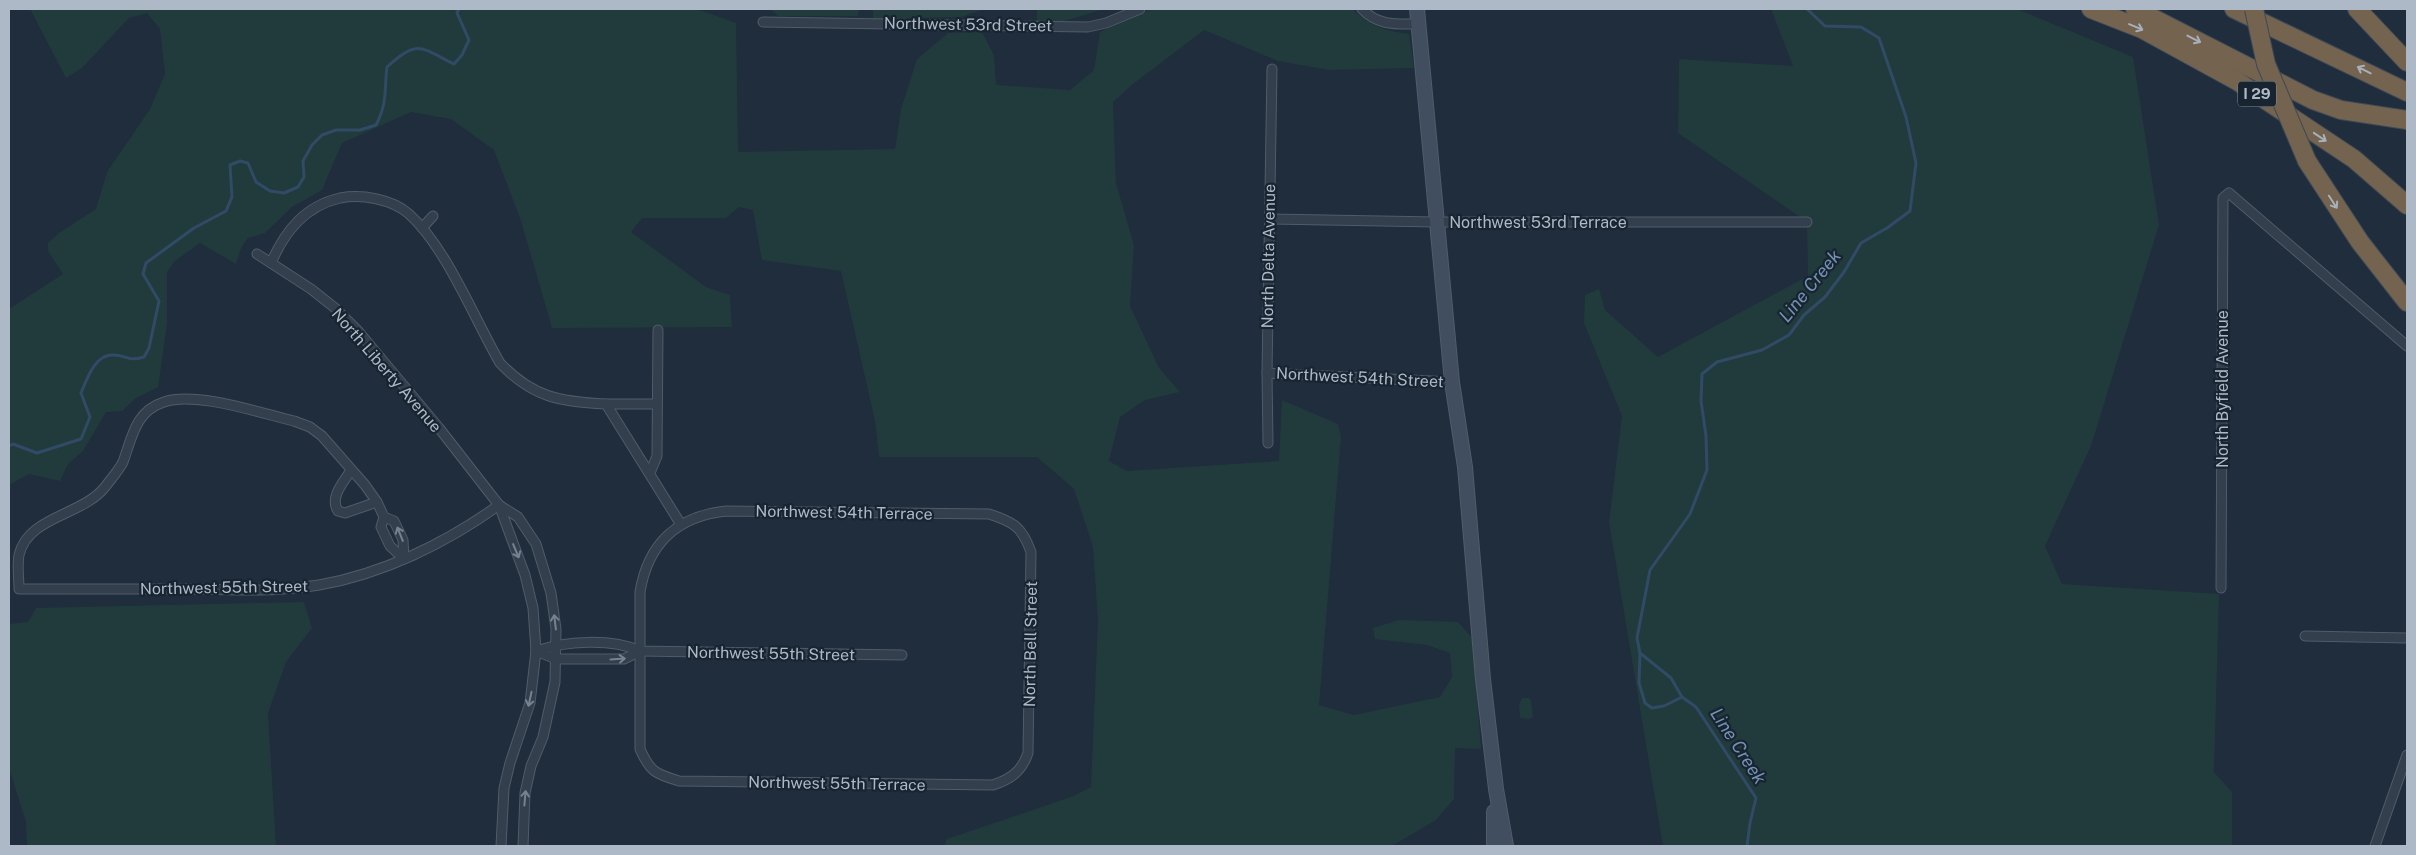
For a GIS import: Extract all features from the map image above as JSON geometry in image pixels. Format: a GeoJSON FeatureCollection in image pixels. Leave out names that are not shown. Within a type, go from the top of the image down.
{"type":"FeatureCollection","features":[{"type":"Feature","properties":{"kind":"highway","name":"I 29"},"geometry":{"type":"LineString","coordinates":[[2091,9],[2142,29],[2237,81],[2354,159],[2407,205]]}},
{"type":"Feature","properties":{"kind":"highway"},"geometry":{"type":"LineString","coordinates":[[2134,9],[2313,100],[2341,110],[2407,120]]}},
{"type":"Feature","properties":{"kind":"highway"},"geometry":{"type":"LineString","coordinates":[[2234,9],[2407,92]]}},
{"type":"Feature","properties":{"kind":"highway"},"geometry":{"type":"LineString","coordinates":[[2254,9],[2266,64],[2307,161],[2360,242],[2407,302]]}},
{"type":"Feature","properties":{"kind":"highway"},"geometry":{"type":"LineString","coordinates":[[2358,9],[2407,62]]}},
{"type":"Feature","properties":{"kind":"main road"},"geometry":{"type":"LineString","coordinates":[[1417,9],[1452,382],[1465,467],[1483,679],[1496,789],[1506,846]]}},
{"type":"Feature","properties":{"kind":"main road"},"geometry":{"type":"LineString","coordinates":[[1494,846],[1496,789]]}},
{"type":"Feature","properties":{"kind":"street","name":"Northwest 53rd Street"},"geometry":{"type":"LineString","coordinates":[[763,22],[1088,27],[1106,23],[1140,9]]}},
{"type":"Feature","properties":{"kind":"street"},"geometry":{"type":"LineString","coordinates":[[1362,9],[1374,19],[1386,24],[1418,24]]}},
{"type":"Feature","properties":{"kind":"street","name":"North Delta Avenue"},"geometry":{"type":"LineString","coordinates":[[1268,443],[1267,373],[1272,69]]}},
{"type":"Feature","properties":{"kind":"street","name":"North Byfield Avenue"},"geometry":{"type":"LineString","coordinates":[[2221,588],[2223,198],[2229,193],[2407,346]]}},
{"type":"Feature","properties":{"kind":"street"},"geometry":{"type":"LineString","coordinates":[[271,263],[282,240],[294,223],[309,211],[330,200],[347,197],[368,197],[388,203],[408,213],[433,241],[500,363],[515,378],[533,390],[554,399],[577,403],[656,404]]}},
{"type":"Feature","properties":{"kind":"street"},"geometry":{"type":"LineString","coordinates":[[422,228],[433,216]]}},
{"type":"Feature","properties":{"kind":"street","name":"Northwest 53rd Terrace"},"geometry":{"type":"LineString","coordinates":[[1270,219],[1436,222],[1807,222]]}},
{"type":"Feature","properties":{"kind":"street","name":"North Liberty Avenue"},"geometry":{"type":"LineString","coordinates":[[257,254],[311,289],[335,308],[358,331],[439,428],[498,506],[525,575],[533,608],[536,651],[530,703],[510,762],[504,788],[501,846]]}},
{"type":"Feature","properties":{"kind":"street"},"geometry":{"type":"LineString","coordinates":[[650,473],[657,456],[658,330]]}},
{"type":"Feature","properties":{"kind":"street","name":"Northwest 54th Street"},"geometry":{"type":"LineString","coordinates":[[1267,373],[1452,382]]}},
{"type":"Feature","properties":{"kind":"street"},"geometry":{"type":"LineString","coordinates":[[19,589],[18,556],[29,533],[43,524],[80,508],[99,494],[122,463],[134,428],[149,409],[161,402],[187,398],[294,420],[310,427],[322,436],[377,502],[384,518],[382,527],[390,546],[404,559]]}},
{"type":"Feature","properties":{"kind":"street"},"geometry":{"type":"LineString","coordinates":[[606,404],[680,523],[667,534],[643,574],[640,592],[640,651]]}},
{"type":"Feature","properties":{"kind":"street"},"geometry":{"type":"LineString","coordinates":[[351,470],[334,498],[334,506],[338,511],[345,513],[377,502]]}},
{"type":"Feature","properties":{"kind":"street","name":"North Liberty Avenue"},"geometry":{"type":"LineString","coordinates":[[498,506],[518,517],[536,544],[551,593],[557,644],[555,682],[543,737],[531,766],[525,793],[523,846]]}},
{"type":"Feature","properties":{"kind":"street","name":"Northwest 55th Street"},"geometry":{"type":"LineString","coordinates":[[9,589],[288,588],[320,584],[362,574],[404,559],[438,542],[498,506]]}},
{"type":"Feature","properties":{"kind":"street","name":"Northwest 54th Terrace"},"geometry":{"type":"LineString","coordinates":[[680,523],[711,512],[726,511],[990,514],[1009,520]]}},
{"type":"Feature","properties":{"kind":"street"},"geometry":{"type":"LineString","coordinates":[[384,518],[394,521],[403,540],[404,559]]}},
{"type":"Feature","properties":{"kind":"street","name":"North Bell Street"},"geometry":{"type":"LineString","coordinates":[[1009,520],[1018,527],[1026,539],[1031,552],[1028,753],[1018,773]]}},
{"type":"Feature","properties":{"kind":"street"},"geometry":{"type":"LineString","coordinates":[[2304,636],[2407,638]]}},
{"type":"Feature","properties":{"kind":"street","name":"Northwest 55th Street"},"geometry":{"type":"LineString","coordinates":[[536,651],[557,644],[623,644],[640,651],[902,655]]}},
{"type":"Feature","properties":{"kind":"street"},"geometry":{"type":"LineString","coordinates":[[599,644],[599,659]]}},
{"type":"Feature","properties":{"kind":"street","name":"Northwest 55th Street"},"geometry":{"type":"LineString","coordinates":[[536,651],[556,659],[624,659],[640,651]]}},
{"type":"Feature","properties":{"kind":"street","name":"Northwest 55th Terrace"},"geometry":{"type":"LineString","coordinates":[[640,651],[640,749],[645,762],[654,773],[679,781],[993,785],[1006,781],[1018,773]]}},
{"type":"Feature","properties":{"kind":"street"},"geometry":{"type":"LineString","coordinates":[[2375,846],[2407,755]]}},
{"type":"Feature","properties":{"kind":"green space"},"geometry":{"type":"Polygon","coordinates":[[[30,9],[697,9],[736,23],[738,152],[895,149],[901,109],[917,59],[948,33],[982,32],[994,55],[996,85],[1070,90],[1094,70],[1100,32],[1152,9],[1353,9],[1365,20],[1378,27],[1409,34],[1414,68],[1329,70],[1278,61],[1204,30],[1133,84],[1113,102],[1116,183],[1134,245],[1130,306],[1159,368],[1180,392],[1145,400],[1120,417],[1109,461],[1127,471],[1279,461],[1282,400],[1338,424],[1341,437],[1319,705],[1354,715],[1440,697],[1452,677],[1450,653],[1427,645],[1375,639],[1373,628],[1399,620],[1458,622],[1473,639],[1481,749],[1455,748],[1454,799],[1436,820],[1392,846],[944,846],[947,839],[1074,796],[1091,787],[1098,620],[1093,547],[1074,489],[1037,457],[879,457],[875,421],[841,271],[762,260],[753,210],[739,207],[726,218],[642,218],[631,232],[706,287],[730,295],[732,327],[552,328],[521,221],[494,150],[451,119],[411,112],[342,143],[322,190],[292,207],[265,233],[248,238],[241,248],[236,264],[200,243],[175,261],[167,272],[167,324],[158,387],[136,398],[122,411],[106,412],[83,451],[68,464],[60,481],[29,474],[9,485],[9,309],[63,274],[48,251],[48,243],[59,233],[96,209],[107,172],[150,109],[165,74],[160,29],[147,13],[129,18],[82,68],[66,78],[30,9]]]}},
{"type":"Feature","properties":{"kind":"green space"},"geometry":{"type":"Polygon","coordinates":[[[770,9],[859,9],[858,16],[778,16],[770,9]]]}},
{"type":"Feature","properties":{"kind":"green space"},"geometry":{"type":"Polygon","coordinates":[[[873,9],[985,9],[961,17],[873,19],[873,9]]]}},
{"type":"Feature","properties":{"kind":"green space"},"geometry":{"type":"Polygon","coordinates":[[[1037,9],[1104,9],[1061,22],[1037,21],[1037,9]]]}},
{"type":"Feature","properties":{"kind":"green space"},"geometry":{"type":"Polygon","coordinates":[[[1771,9],[2017,9],[2133,57],[2159,225],[2091,446],[2045,546],[2062,584],[2219,594],[2214,772],[2232,792],[2232,846],[1663,846],[1609,522],[1622,416],[1584,323],[1585,295],[1599,289],[1605,310],[1658,357],[1808,276],[1807,222],[1678,133],[1679,59],[1793,66],[1771,9]]]}},
{"type":"Feature","properties":{"kind":"green space"},"geometry":{"type":"Polygon","coordinates":[[[304,602],[312,628],[286,662],[268,713],[276,846],[27,846],[26,822],[9,768],[9,624],[28,622],[36,608],[304,602]]]}},
{"type":"Feature","properties":{"kind":"green space"},"geometry":{"type":"Polygon","coordinates":[[[1522,698],[1529,698],[1531,700],[1533,717],[1530,719],[1520,718],[1519,705],[1522,698]]]}},
{"type":"Feature","properties":{"kind":"waterway"},"geometry":{"type":"LineString","coordinates":[[9,446],[13,444],[37,453],[81,439],[90,417],[81,393],[92,368],[107,356],[118,355],[130,359],[144,357],[149,348],[159,301],[143,274],[146,263],[194,228],[226,211],[232,197],[230,165],[240,161],[248,163],[256,182],[270,191],[284,193],[298,187],[304,177],[303,161],[312,145],[322,135],[336,130],[360,130],[376,125],[384,103],[387,67],[397,58],[413,49],[420,49],[426,50],[454,64],[462,55],[469,40],[457,13],[459,9]]}},
{"type":"Feature","properties":{"kind":"waterway","name":"Line Creek"},"geometry":{"type":"LineString","coordinates":[[1747,846],[1756,798],[1696,707],[1682,697],[1671,678],[1640,653],[1637,638],[1650,570],[1690,514],[1707,470],[1706,436],[1701,401],[1702,374],[1717,362],[1762,350],[1789,335],[1804,315],[1825,297],[1844,272],[1861,243],[1887,228],[1910,211],[1916,163],[1906,117],[1879,38],[1861,27],[1825,26],[1807,9]]}},
{"type":"Feature","properties":{"kind":"waterway","name":"Line Creek"},"geometry":{"type":"LineString","coordinates":[[1640,653],[1639,683],[1645,703],[1652,708],[1664,706],[1682,697]]}}]}
